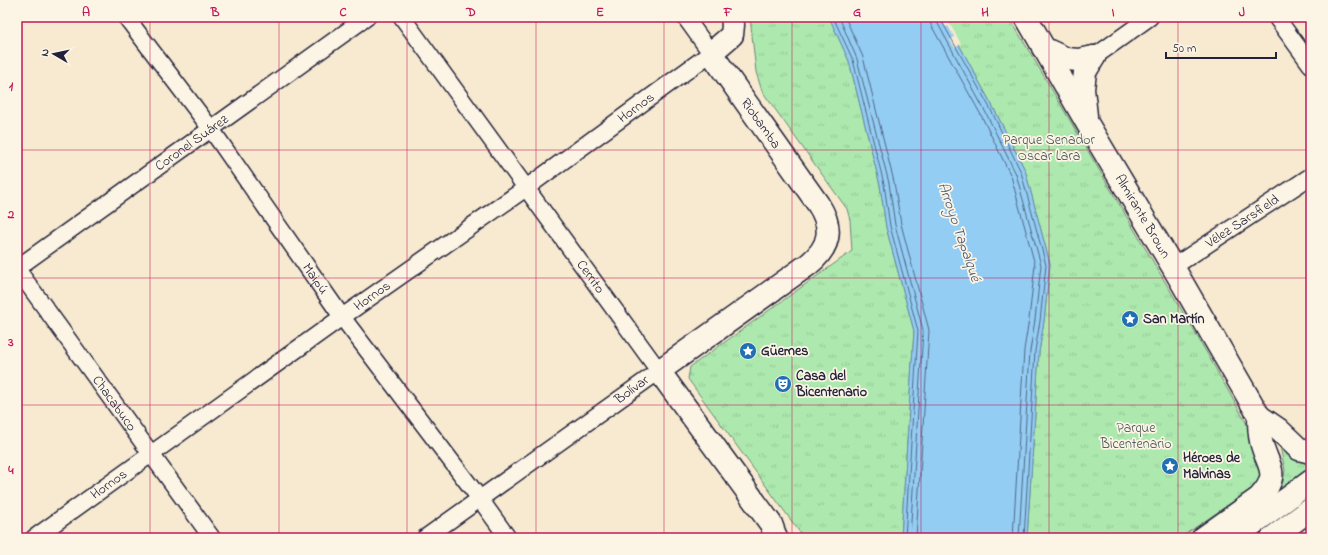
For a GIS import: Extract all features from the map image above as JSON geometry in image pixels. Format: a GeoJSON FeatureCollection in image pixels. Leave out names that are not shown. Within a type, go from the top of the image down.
{"type":"FeatureCollection","features":[{"type":"Feature","properties":{"kind":"street","name":"Maipú"},"geometry":{"type":"LineString","coordinates":[[126,17],[211,129],[342,317],[508,538]]}},
{"type":"Feature","properties":{"kind":"street","name":"Coronel Suárez"},"geometry":{"type":"LineString","coordinates":[[17,268],[367,17]]}},
{"type":"Feature","properties":{"kind":"street","name":"Cerrito"},"geometry":{"type":"LineString","coordinates":[[402,17],[771,524],[776,538]]}},
{"type":"Feature","properties":{"kind":"street","name":"Riobamba"},"geometry":{"type":"LineString","coordinates":[[685,17],[818,204],[826,219],[828,234]]}},
{"type":"Feature","properties":{"kind":"street"},"geometry":{"type":"LineString","coordinates":[[711,53],[732,35],[732,17]]}},
{"type":"Feature","properties":{"kind":"street","name":"Almirante Brown"},"geometry":{"type":"LineString","coordinates":[[1026,17],[1173,267],[1258,416]]}},
{"type":"Feature","properties":{"kind":"street"},"geometry":{"type":"LineString","coordinates":[[1087,123],[1083,89],[1085,72],[1094,58],[1150,17]]}},
{"type":"Feature","properties":{"kind":"street"},"geometry":{"type":"LineString","coordinates":[[1276,17],[1311,65]]}},
{"type":"Feature","properties":{"kind":"street"},"geometry":{"type":"LineString","coordinates":[[1043,48],[1067,59],[1078,60],[1094,58]]}},
{"type":"Feature","properties":{"kind":"street","name":"Hornos"},"geometry":{"type":"LineString","coordinates":[[34,538],[342,317],[526,188],[711,53]]}},
{"type":"Feature","properties":{"kind":"street","name":"Vélez Sarsfield"},"geometry":{"type":"LineString","coordinates":[[1173,267],[1311,176]]}},
{"type":"Feature","properties":{"kind":"street","name":"Bolívar"},"geometry":{"type":"LineString","coordinates":[[425,538],[809,264],[822,250],[828,234]]}},
{"type":"Feature","properties":{"kind":"street","name":"Chacabuco"},"geometry":{"type":"LineString","coordinates":[[17,268],[212,538]]}},
{"type":"Feature","properties":{"kind":"street"},"geometry":{"type":"LineString","coordinates":[[1258,416],[1278,429],[1299,449],[1311,452]]}},
{"type":"Feature","properties":{"kind":"street"},"geometry":{"type":"LineString","coordinates":[[1203,538],[1259,498],[1270,482],[1272,469],[1261,441],[1258,416]]}},
{"type":"Feature","properties":{"kind":"street"},"geometry":{"type":"LineString","coordinates":[[1234,538],[1311,482]]}},
{"type":"Feature","properties":{"kind":"street"},"geometry":{"type":"LineString","coordinates":[[1272,538],[1311,509]]}},
{"type":"Feature","properties":{"kind":"green space"},"geometry":{"type":"Polygon","coordinates":[[[750,17],[829,17],[849,61],[880,185],[886,227],[914,331],[901,538],[804,538],[688,379],[690,367],[852,251],[850,220],[847,209],[762,91],[756,72],[750,17]]]}},
{"type":"Feature","properties":{"kind":"green space","name":"Parque Bicentenario"},"geometry":{"type":"Polygon","coordinates":[[[944,17],[1009,17],[1204,348],[1252,433],[1267,466],[1260,483],[1180,538],[1027,538],[1039,352],[1050,264],[1025,170],[944,17]]]}},
{"type":"Feature","properties":{"kind":"green space"},"geometry":{"type":"Polygon","coordinates":[[[1278,437],[1311,461],[1311,476],[1224,538],[1215,538],[1276,494],[1283,482],[1285,470],[1278,437]]]}},
{"type":"Feature","properties":{"kind":"water","name":"Arroyo Tapalqué"},"geometry":{"type":"Polygon","coordinates":[[[829,17],[944,17],[1025,170],[1050,264],[1039,352],[1027,538],[901,538],[914,331],[886,227],[880,185],[849,61],[829,17]]]}},
{"type":"Feature","properties":{"kind":"pier"},"geometry":{"type":"Polygon","coordinates":[[[946,17],[961,44],[955,48],[950,40],[954,37],[948,26],[946,27],[941,18],[946,17]]]}},
{"type":"Feature","properties":{"kind":"place","name":"San Martín"},"geometry":{"type":"Point","coordinates":[1130,319]}},
{"type":"Feature","properties":{"kind":"place","name":"Güemes"},"geometry":{"type":"Point","coordinates":[748,351]}},
{"type":"Feature","properties":{"kind":"place","name":"Casa del Bicentenario"},"geometry":{"type":"Point","coordinates":[783,384]}},
{"type":"Feature","properties":{"kind":"place","name":"Héroes de Malvinas"},"geometry":{"type":"Point","coordinates":[1170,466]}},
{"type":"Feature","properties":{"kind":"park label","name":"Parque Senador Oscar Lara"},"geometry":{"type":"Point","coordinates":[1049,148]}}]}
